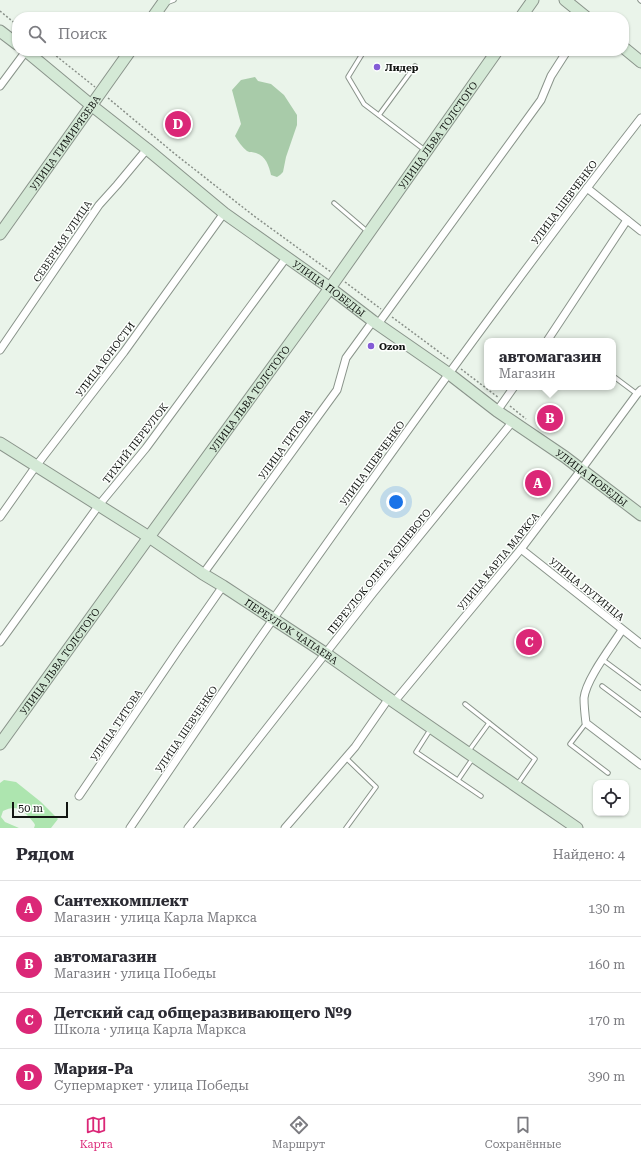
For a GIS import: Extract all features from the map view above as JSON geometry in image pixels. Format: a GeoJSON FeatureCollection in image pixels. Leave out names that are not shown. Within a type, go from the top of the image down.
{"type":"FeatureCollection","features":[{"type":"Feature","properties":{"kind":"street"},"geometry":{"type":"LineString","coordinates":[[525,12],[533,0]]}},
{"type":"Feature","properties":{"kind":"street"},"geometry":{"type":"LineString","coordinates":[[565,0],[580,12]]}},
{"type":"Feature","properties":{"kind":"street"},"geometry":{"type":"LineString","coordinates":[[158,12],[164,3]]}},
{"type":"Feature","properties":{"kind":"street"},"geometry":{"type":"LineString","coordinates":[[0,31],[12,40]]}},
{"type":"Feature","properties":{"kind":"street"},"geometry":{"type":"LineString","coordinates":[[629,52],[641,62]]}},
{"type":"Feature","properties":{"kind":"street"},"geometry":{"type":"LineString","coordinates":[[0,86],[22,56]]}},
{"type":"Feature","properties":{"kind":"street","name":"УЛИЦА ПОБЕДЫ"},"geometry":{"type":"LineString","coordinates":[[32,56],[224,213],[448,373],[497,411],[565,457],[641,515]]}},
{"type":"Feature","properties":{"kind":"street","name":"УЛИЦА ТИМИРЯЗЕВА"},"geometry":{"type":"LineString","coordinates":[[0,234],[126,56]]}},
{"type":"Feature","properties":{"kind":"street","name":"УЛИЦА ЛЬВА ТОЛСТОГО"},"geometry":{"type":"LineString","coordinates":[[0,744],[330,288],[494,56]]}},
{"type":"Feature","properties":{"kind":"street","name":"УЛИЦА ТИТОВА"},"geometry":{"type":"LineString","coordinates":[[203,574],[336,390],[346,358],[376,322],[541,100],[551,76],[564,56]]}},
{"type":"Feature","properties":{"kind":"street","name":"УЛИЦА ШЕВЧЕНКО"},"geometry":{"type":"LineString","coordinates":[[130,828],[273,619],[448,373],[641,118]]}},
{"type":"Feature","properties":{"kind":"street","name":"СЕВЕРНАЯ УЛИЦА"},"geometry":{"type":"LineString","coordinates":[[0,350],[99,205],[147,149]]}},
{"type":"Feature","properties":{"kind":"street"},"geometry":{"type":"LineString","coordinates":[[587,188],[641,231]]}},
{"type":"Feature","properties":{"kind":"street","name":"УЛИЦА ЮНОСТИ"},"geometry":{"type":"LineString","coordinates":[[0,517],[36,466],[124,352],[224,213]]}},
{"type":"Feature","properties":{"kind":"street"},"geometry":{"type":"LineString","coordinates":[[548,338],[627,220]]}},
{"type":"Feature","properties":{"kind":"street","name":"ТИХИЙ ПЕРЕУЛОК"},"geometry":{"type":"LineString","coordinates":[[0,642],[99,505],[146,448],[286,258]]}},
{"type":"Feature","properties":{"kind":"street"},"geometry":{"type":"LineString","coordinates":[[497,411],[512,390]]}},
{"type":"Feature","properties":{"kind":"street","name":"УЛИЦА КАРЛА МАРКСА"},"geometry":{"type":"LineString","coordinates":[[285,828],[521,549],[639,392]]}},
{"type":"Feature","properties":{"kind":"street","name":"ПЕРЕУЛОК ОЛЕГА КОШЕВОГО"},"geometry":{"type":"LineString","coordinates":[[188,828],[373,593],[513,422]]}},
{"type":"Feature","properties":{"kind":"street","name":"ПЕРЕУЛОК ЧАПАЕВА"},"geometry":{"type":"LineString","coordinates":[[0,443],[149,537],[325,653],[577,828]]}},
{"type":"Feature","properties":{"kind":"street","name":"УЛИЦА ЛУГИНЦА"},"geometry":{"type":"LineString","coordinates":[[521,549],[641,644]]}},
{"type":"Feature","properties":{"kind":"street","name":"УЛИЦА ТИТОВА"},"geometry":{"type":"LineString","coordinates":[[79,796],[223,586]]}},
{"type":"Feature","properties":{"kind":"street"},"geometry":{"type":"LineString","coordinates":[[622,630],[588,685],[584,696],[586,723],[641,765]]}},
{"type":"Feature","properties":{"kind":"lane"},"geometry":{"type":"LineString","coordinates":[[164,3],[174,0]]}},
{"type":"Feature","properties":{"kind":"lane"},"geometry":{"type":"LineString","coordinates":[[361,56],[348,77],[364,104],[427,151]]}},
{"type":"Feature","properties":{"kind":"lane"},"geometry":{"type":"LineString","coordinates":[[379,115],[415,66]]}},
{"type":"Feature","properties":{"kind":"lane"},"geometry":{"type":"LineString","coordinates":[[334,203],[369,233]]}},
{"type":"Feature","properties":{"kind":"lane"},"geometry":{"type":"LineString","coordinates":[[616,378],[639,392]]}},
{"type":"Feature","properties":{"kind":"lane"},"geometry":{"type":"LineString","coordinates":[[603,660],[641,688]]}},
{"type":"Feature","properties":{"kind":"lane"},"geometry":{"type":"LineString","coordinates":[[602,686],[641,715]]}},
{"type":"Feature","properties":{"kind":"lane"},"geometry":{"type":"LineString","coordinates":[[465,704],[535,759],[516,786]]}},
{"type":"Feature","properties":{"kind":"lane"},"geometry":{"type":"LineString","coordinates":[[458,780],[489,723]]}},
{"type":"Feature","properties":{"kind":"lane"},"geometry":{"type":"LineString","coordinates":[[586,723],[570,744],[608,773]]}},
{"type":"Feature","properties":{"kind":"lane"},"geometry":{"type":"LineString","coordinates":[[432,728],[416,752],[481,796]]}},
{"type":"Feature","properties":{"kind":"lane"},"geometry":{"type":"LineString","coordinates":[[345,758],[376,787],[346,828]]}},
{"type":"Feature","properties":{"kind":"path"},"geometry":{"type":"LineString","coordinates":[[0,11],[12,21]]}},
{"type":"Feature","properties":{"kind":"shaded area"},"geometry":{"type":"Polygon","coordinates":[[[255,77],[258,81],[271,84],[284,95],[297,115],[297,125],[286,157],[283,172],[277,177],[271,175],[268,165],[262,156],[247,151],[235,136],[241,124],[232,90],[241,80],[255,77]]]}},
{"type":"Feature","properties":{"kind":"shaded area"},"geometry":{"type":"Polygon","coordinates":[[[4,780],[16,782],[41,802],[58,819],[51,828],[34,828],[34,823],[24,812],[17,808],[13,808],[3,811],[1,817],[5,822],[19,828],[0,828],[0,783],[4,780]]]}},
{"type":"Feature","properties":{"kind":"place","name":"Лидер"},"geometry":{"type":"Point","coordinates":[377,67]}},
{"type":"Feature","properties":{"kind":"place","name":"Мария-Ра"},"geometry":{"type":"Point","coordinates":[178,124]}},
{"type":"Feature","properties":{"kind":"place","name":"Ozon"},"geometry":{"type":"Point","coordinates":[371,346]}},
{"type":"Feature","properties":{"kind":"place","name":"автомагазин"},"geometry":{"type":"Point","coordinates":[550,418]}},
{"type":"Feature","properties":{"kind":"place","name":"Сантехкомплект"},"geometry":{"type":"Point","coordinates":[538,483]}},
{"type":"Feature","properties":{"kind":"place","name":"Детский сад общеразвивающего №9"},"geometry":{"type":"Point","coordinates":[529,642]}}]}
